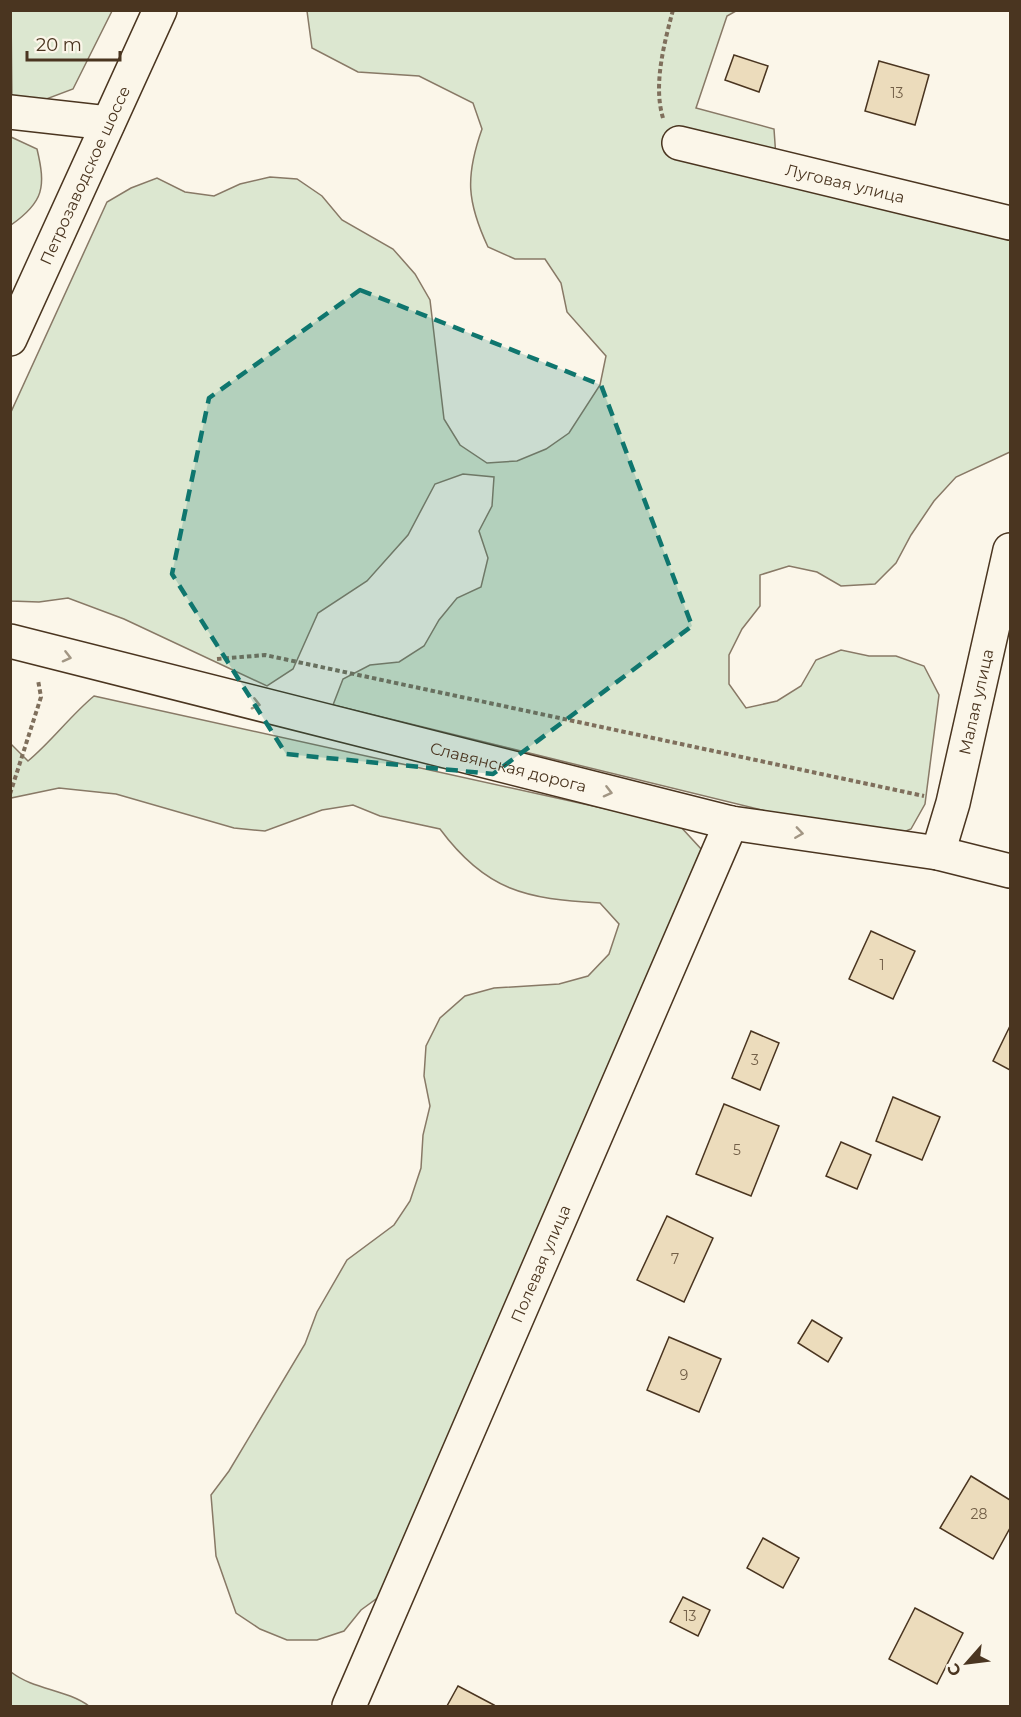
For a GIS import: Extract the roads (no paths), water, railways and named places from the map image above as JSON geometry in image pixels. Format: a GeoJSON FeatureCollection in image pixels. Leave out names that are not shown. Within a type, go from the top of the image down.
{"type":"FeatureCollection","features":[{"type":"Feature","properties":{"kind":"street","name":"Петрозаводское шоссе"},"geometry":{"type":"LineString","coordinates":[[10,339],[160,10]]}},
{"type":"Feature","properties":{"kind":"street"},"geometry":{"type":"LineString","coordinates":[[10,112],[108,123]]}},
{"type":"Feature","properties":{"kind":"street","name":"Луговая улица"},"geometry":{"type":"LineString","coordinates":[[679,143],[1011,223]]}},
{"type":"Feature","properties":{"kind":"street","name":"Малая улица"},"geometry":{"type":"LineString","coordinates":[[938,853],[953,803],[1011,550]]}},
{"type":"Feature","properties":{"kind":"street","name":"Славянская дорога"},"geometry":{"type":"LineString","coordinates":[[22,645],[731,823],[938,853],[1011,871]]}},
{"type":"Feature","properties":{"kind":"street","name":"Полевая улица"},"geometry":{"type":"LineString","coordinates":[[349,1707],[731,823]]}}]}
